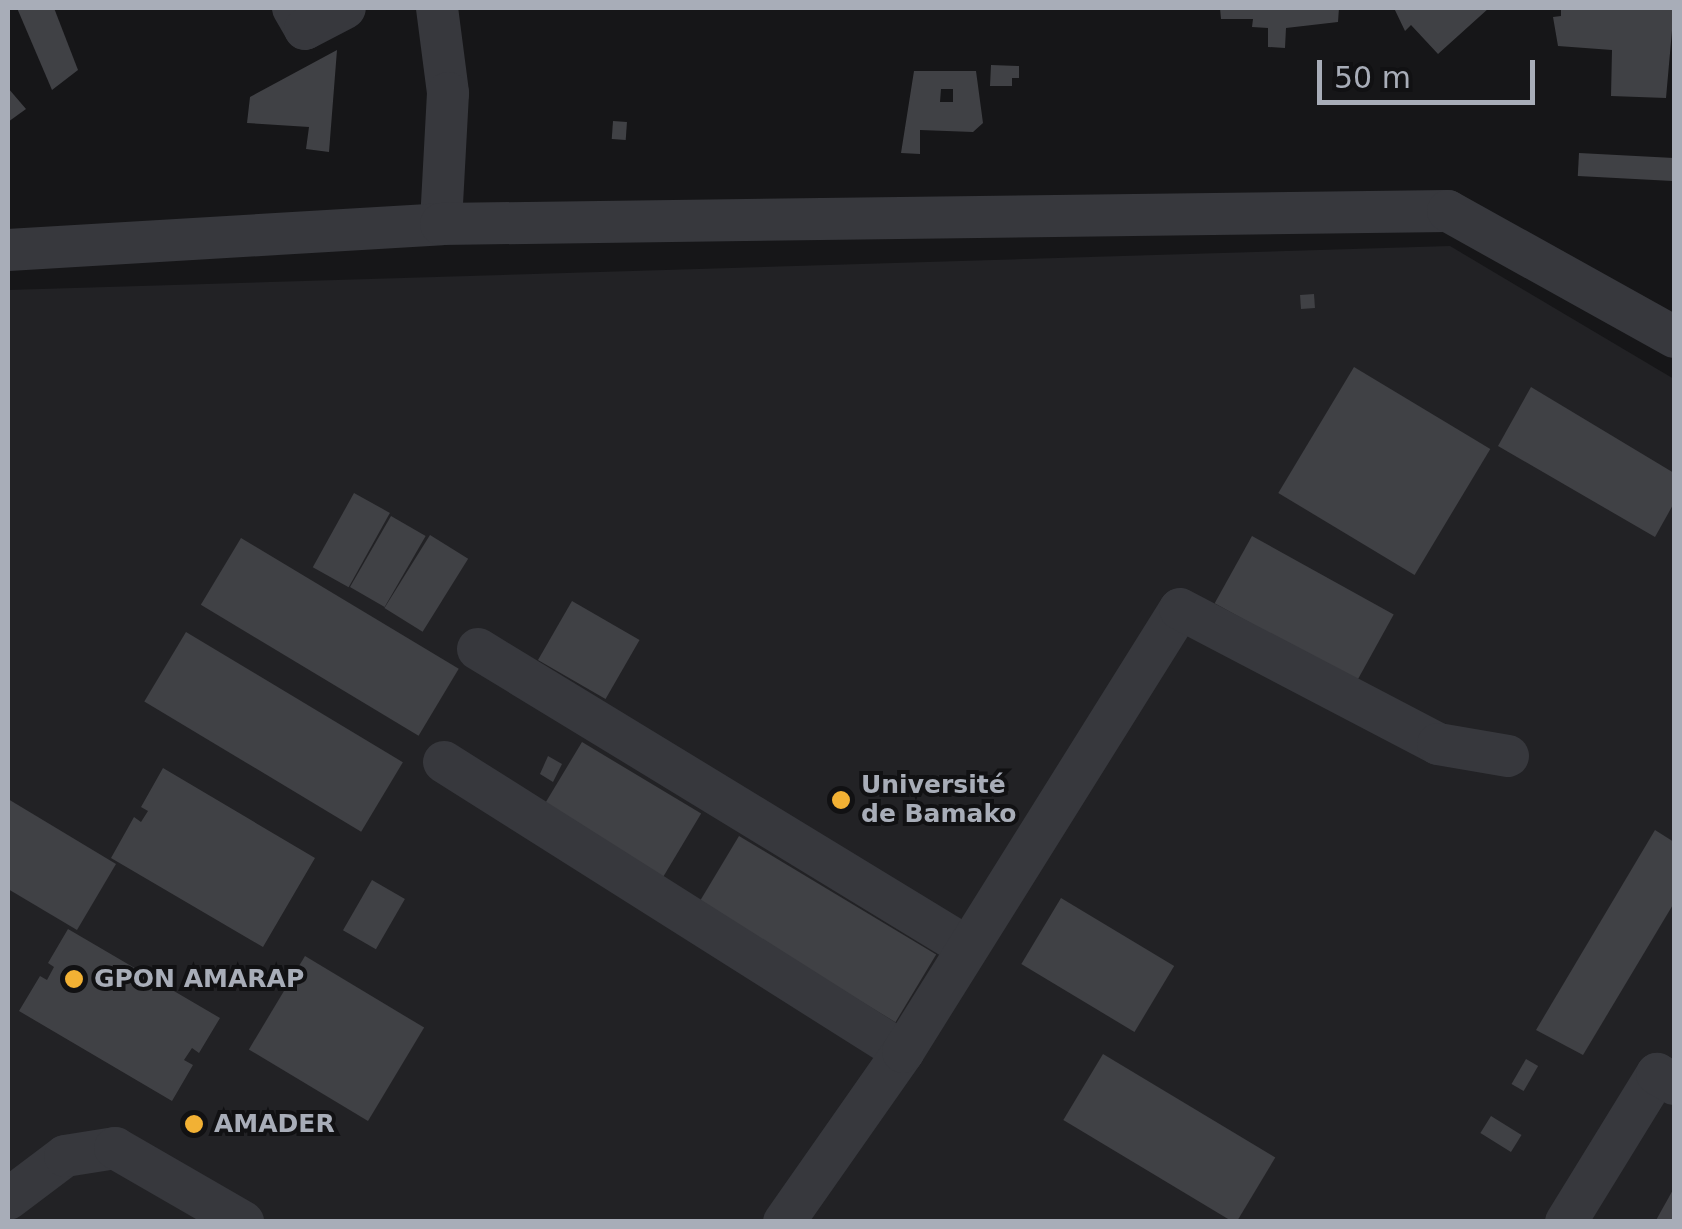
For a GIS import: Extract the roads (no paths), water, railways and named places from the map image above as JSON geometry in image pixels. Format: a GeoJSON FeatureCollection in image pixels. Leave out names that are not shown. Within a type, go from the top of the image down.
{"type":"FeatureCollection","features":[{"type":"Feature","properties":{"kind":"street"},"geometry":{"type":"LineString","coordinates":[[293,8],[305,30],[345,8]]}},
{"type":"Feature","properties":{"kind":"street"},"geometry":{"type":"LineString","coordinates":[[437,8],[448,93],[441,224]]}},
{"type":"Feature","properties":{"kind":"street"},"geometry":{"type":"LineString","coordinates":[[8,250],[441,224],[1448,210],[1674,337]]}},
{"type":"Feature","properties":{"kind":"street"},"geometry":{"type":"LineString","coordinates":[[784,1222],[903,1052],[1180,609],[1438,744],[1508,756]]}},
{"type":"Feature","properties":{"kind":"street"},"geometry":{"type":"LineString","coordinates":[[478,649],[968,946]]}},
{"type":"Feature","properties":{"kind":"street"},"geometry":{"type":"LineString","coordinates":[[444,762],[903,1052]]}},
{"type":"Feature","properties":{"kind":"street"},"geometry":{"type":"LineString","coordinates":[[1566,1222],[1657,1074],[1674,1084]]}},
{"type":"Feature","properties":{"kind":"street"},"geometry":{"type":"LineString","coordinates":[[8,1199],[65,1156],[115,1148],[243,1222]]}},
{"type":"Feature","properties":{"kind":"place","name":"Université de Bamako"},"geometry":{"type":"Point","coordinates":[841,800]}},
{"type":"Feature","properties":{"kind":"place","name":"GPON AMARAP"},"geometry":{"type":"Point","coordinates":[74,979]}},
{"type":"Feature","properties":{"kind":"place","name":"AMADER"},"geometry":{"type":"Point","coordinates":[194,1124]}}]}
